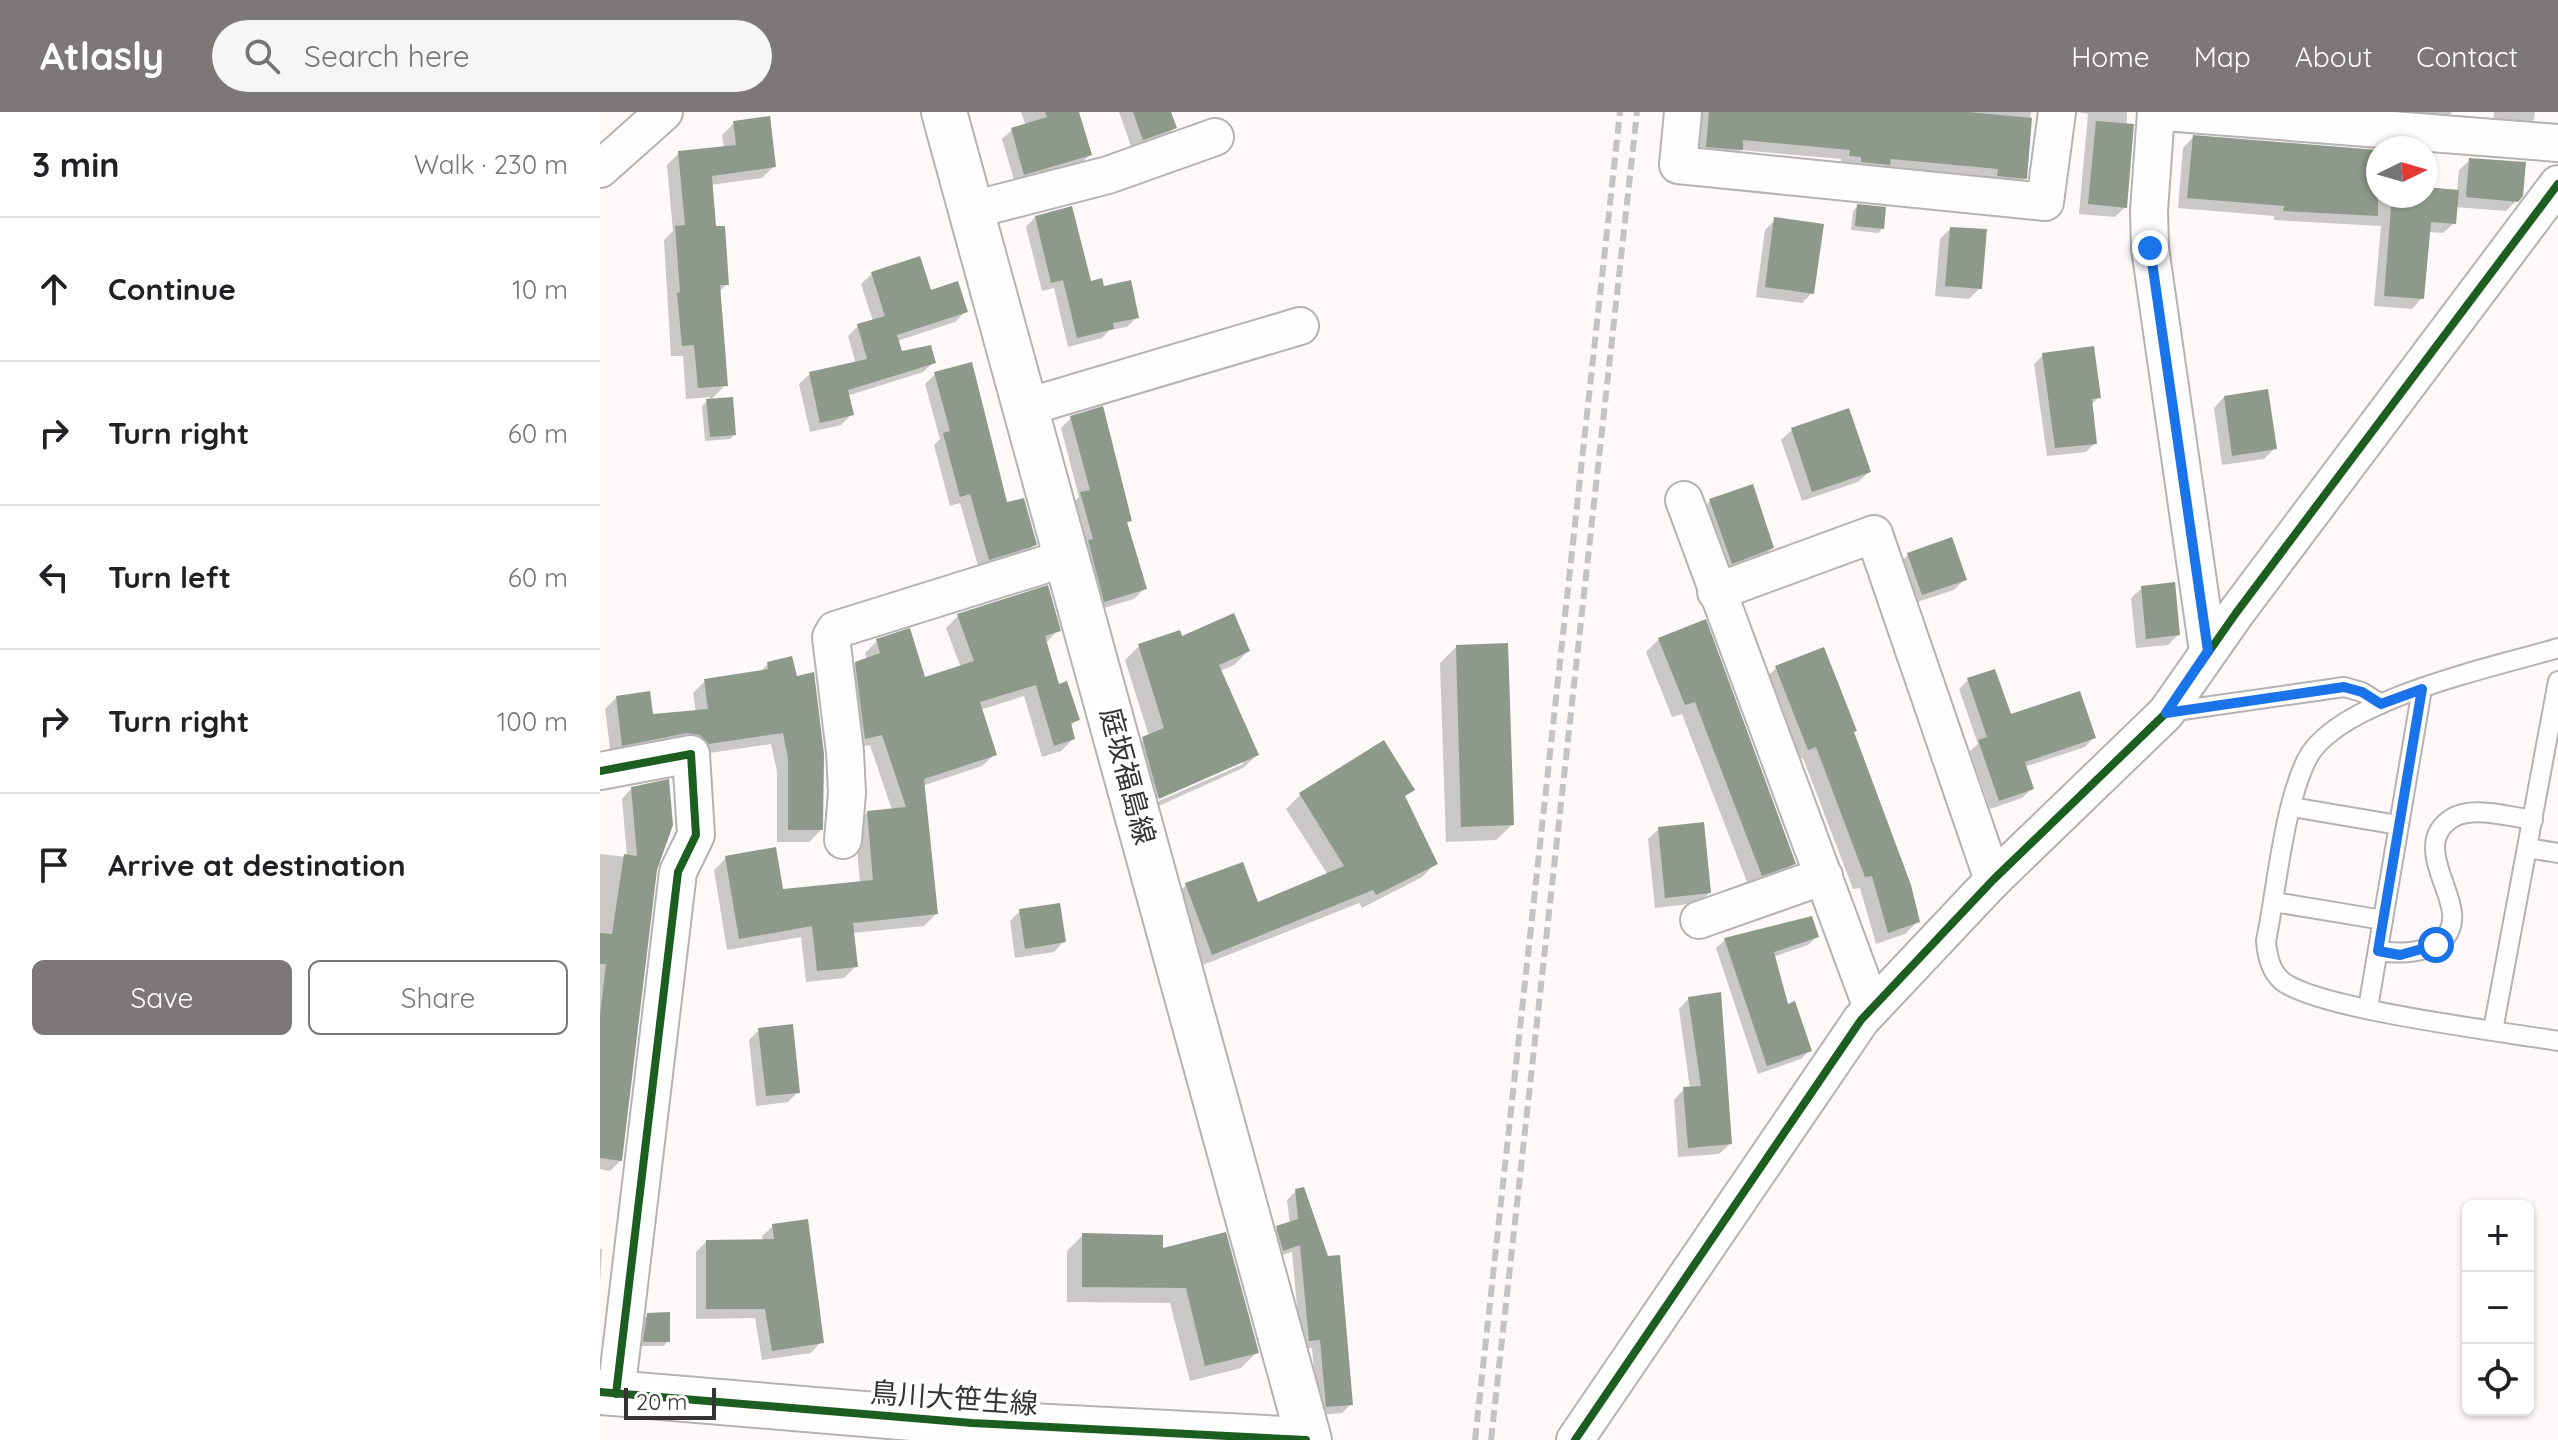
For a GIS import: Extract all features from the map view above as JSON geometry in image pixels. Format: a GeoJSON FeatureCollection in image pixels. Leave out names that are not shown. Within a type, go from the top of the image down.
{"type":"FeatureCollection","features":[{"type":"Feature","properties":{"kind":"main road","name":"庭坂福島線"},"geometry":{"type":"LineString","coordinates":[[944,112],[1069,557],[1308,1440]]}},
{"type":"Feature","properties":{"kind":"main road","name":"鳥川大笹生線"},"geometry":{"type":"LineString","coordinates":[[608,1393],[972,1423],[1308,1440]]}},
{"type":"Feature","properties":{"kind":"street"},"geometry":{"type":"LineString","coordinates":[[600,169],[664,112]]}},
{"type":"Feature","properties":{"kind":"street"},"geometry":{"type":"LineString","coordinates":[[1683,112],[1678,165],[2045,202],[2057,112]]}},
{"type":"Feature","properties":{"kind":"street"},"geometry":{"type":"LineString","coordinates":[[2156,112],[2149,211],[2150,248],[2208,651]]}},
{"type":"Feature","properties":{"kind":"street"},"geometry":{"type":"LineString","coordinates":[[2164,112],[2475,124],[2558,143]]}},
{"type":"Feature","properties":{"kind":"street"},"geometry":{"type":"LineString","coordinates":[[972,210],[1108,175],[1215,137]]}},
{"type":"Feature","properties":{"kind":"street"},"geometry":{"type":"LineString","coordinates":[[1575,1440],[1872,1008],[1993,880],[2166,713],[2208,651],[2558,184]]}},
{"type":"Feature","properties":{"kind":"street"},"geometry":{"type":"LineString","coordinates":[[1027,407],[1300,326]]}},
{"type":"Feature","properties":{"kind":"street"},"geometry":{"type":"LineString","coordinates":[[1684,500],[1872,1008]]}},
{"type":"Feature","properties":{"kind":"street"},"geometry":{"type":"LineString","coordinates":[[1716,592],[1874,534],[1993,880]]}},
{"type":"Feature","properties":{"kind":"street"},"geometry":{"type":"LineString","coordinates":[[843,840],[847,793],[831,637],[835,630],[1069,557]]}},
{"type":"Feature","properties":{"kind":"street"},"geometry":{"type":"LineString","coordinates":[[600,771],[691,754],[696,835],[678,872],[608,1393]]}},
{"type":"Feature","properties":{"kind":"street"},"geometry":{"type":"LineString","coordinates":[[1699,920],[1824,876]]}},
{"type":"Feature","properties":{"kind":"lane"},"geometry":{"type":"LineString","coordinates":[[2558,648],[2381,704],[2335,727],[2321,740],[2307,758],[2292,807],[2266,941],[2267,956],[2280,979],[2318,998],[2558,1041]]}},
{"type":"Feature","properties":{"kind":"lane"},"geometry":{"type":"LineString","coordinates":[[2493,1030],[2553,733],[2558,681]]}},
{"type":"Feature","properties":{"kind":"lane"},"geometry":{"type":"LineString","coordinates":[[2166,713],[2344,687],[2362,692],[2381,704]]}},
{"type":"Feature","properties":{"kind":"lane"},"geometry":{"type":"LineString","coordinates":[[2368,1008],[2422,689]]}},
{"type":"Feature","properties":{"kind":"lane"},"geometry":{"type":"LineString","coordinates":[[2292,807],[2398,825]]}},
{"type":"Feature","properties":{"kind":"lane"},"geometry":{"type":"LineString","coordinates":[[2378,951],[2400,955],[2417,952],[2436,945],[2450,931],[2452,913],[2434,851],[2437,836],[2454,817],[2482,813],[2533,820]]}},
{"type":"Feature","properties":{"kind":"lane"},"geometry":{"type":"LineString","coordinates":[[2528,848],[2558,853]]}},
{"type":"Feature","properties":{"kind":"lane"},"geometry":{"type":"LineString","coordinates":[[2274,902],[2383,920]]}},
{"type":"Feature","properties":{"kind":"building"},"geometry":{"type":"Polygon","coordinates":[[[1045,112],[1079,112],[1092,155],[1024,175],[1011,128],[1047,117],[1045,112]]]}},
{"type":"Feature","properties":{"kind":"building"},"geometry":{"type":"Polygon","coordinates":[[[1133,112],[1171,112],[1177,128],[1143,140],[1133,112]]]}},
{"type":"Feature","properties":{"kind":"building"},"geometry":{"type":"Polygon","coordinates":[[[1709,112],[1968,112],[2032,118],[2027,179],[1997,176],[1998,169],[1891,159],[1890,165],[1861,162],[1861,157],[1849,156],[1850,150],[1743,140],[1743,150],[1706,147],[1709,112]]]}},
{"type":"Feature","properties":{"kind":"building"},"geometry":{"type":"Polygon","coordinates":[[[770,116],[776,167],[712,176],[716,226],[725,226],[729,285],[720,285],[728,386],[698,388],[694,345],[682,346],[677,293],[680,292],[675,226],[685,225],[678,151],[736,145],[733,121],[770,116]]]}},
{"type":"Feature","properties":{"kind":"building"},"geometry":{"type":"Polygon","coordinates":[[[2096,121],[2134,124],[2127,208],[2088,204],[2096,121]]]}},
{"type":"Feature","properties":{"kind":"building"},"geometry":{"type":"Polygon","coordinates":[[[2193,135],[2366,149],[2366,208],[2378,208],[2378,216],[2283,211],[2284,206],[2187,198],[2193,135]]]}},
{"type":"Feature","properties":{"kind":"building"},"geometry":{"type":"Polygon","coordinates":[[[2469,158],[2526,162],[2523,196],[2518,202],[2466,197],[2469,158]]]}},
{"type":"Feature","properties":{"kind":"building"},"geometry":{"type":"Polygon","coordinates":[[[2438,188],[2459,190],[2456,224],[2431,222],[2424,299],[2384,296],[2391,208],[2438,208],[2438,188]]]}},
{"type":"Feature","properties":{"kind":"building"},"geometry":{"type":"Polygon","coordinates":[[[1857,204],[1886,207],[1884,229],[1855,226],[1857,204]]]}},
{"type":"Feature","properties":{"kind":"building"},"geometry":{"type":"Polygon","coordinates":[[[1072,206],[1091,281],[1102,278],[1104,286],[1131,280],[1139,318],[1113,323],[1114,329],[1077,338],[1063,280],[1051,283],[1035,216],[1072,206]]]}},
{"type":"Feature","properties":{"kind":"building"},"geometry":{"type":"Polygon","coordinates":[[[1774,217],[1824,224],[1814,294],[1765,287],[1774,217]]]}},
{"type":"Feature","properties":{"kind":"building"},"geometry":{"type":"Polygon","coordinates":[[[1950,227],[1987,229],[1982,289],[1945,286],[1950,227]]]}},
{"type":"Feature","properties":{"kind":"building"},"geometry":{"type":"Polygon","coordinates":[[[920,256],[931,290],[958,281],[968,312],[897,335],[902,351],[931,345],[936,363],[848,390],[854,415],[820,423],[809,372],[867,359],[857,324],[885,316],[871,272],[920,256]]]}},
{"type":"Feature","properties":{"kind":"building"},"geometry":{"type":"Polygon","coordinates":[[[2094,346],[2101,398],[2092,399],[2097,444],[2055,448],[2042,353],[2094,346]]]}},
{"type":"Feature","properties":{"kind":"building"},"geometry":{"type":"Polygon","coordinates":[[[972,362],[1007,502],[1024,498],[1037,545],[989,560],[970,494],[960,497],[943,433],[950,431],[934,372],[972,362]]]}},
{"type":"Feature","properties":{"kind":"building"},"geometry":{"type":"Polygon","coordinates":[[[2268,389],[2277,449],[2232,456],[2224,396],[2268,389]]]}},
{"type":"Feature","properties":{"kind":"building"},"geometry":{"type":"Polygon","coordinates":[[[733,397],[736,435],[710,437],[706,399],[733,397]]]}},
{"type":"Feature","properties":{"kind":"building"},"geometry":{"type":"Polygon","coordinates":[[[1103,406],[1132,521],[1127,522],[1147,589],[1104,602],[1088,540],[1093,539],[1080,492],[1090,490],[1070,416],[1103,406]]]}},
{"type":"Feature","properties":{"kind":"building"},"geometry":{"type":"Polygon","coordinates":[[[1849,408],[1871,472],[1812,492],[1791,428],[1849,408]]]}},
{"type":"Feature","properties":{"kind":"building"},"geometry":{"type":"Polygon","coordinates":[[[1753,484],[1774,548],[1732,564],[1709,499],[1753,484]]]}},
{"type":"Feature","properties":{"kind":"building"},"geometry":{"type":"Polygon","coordinates":[[[1952,537],[1967,580],[1922,595],[1907,553],[1952,537]]]}},
{"type":"Feature","properties":{"kind":"building"},"geometry":{"type":"Polygon","coordinates":[[[2175,582],[2180,635],[2146,639],[2141,586],[2175,582]]]}},
{"type":"Feature","properties":{"kind":"building"},"geometry":{"type":"Polygon","coordinates":[[[1048,585],[1061,631],[1045,636],[1059,684],[1067,681],[1080,720],[1071,723],[1075,739],[1054,746],[1036,685],[980,702],[997,755],[924,779],[938,914],[853,923],[858,967],[817,971],[812,926],[739,939],[725,856],[776,847],[783,889],[873,880],[867,811],[906,807],[882,735],[865,739],[855,662],[880,653],[876,639],[910,628],[925,677],[974,661],[957,614],[1048,585]]]}},
{"type":"Feature","properties":{"kind":"building"},"geometry":{"type":"Polygon","coordinates":[[[1234,613],[1250,651],[1219,665],[1259,755],[1159,799],[1142,737],[1164,728],[1138,644],[1180,630],[1182,636],[1234,613]]]}},
{"type":"Feature","properties":{"kind":"building"},"geometry":{"type":"Polygon","coordinates":[[[1706,619],[1796,864],[1762,876],[1695,702],[1685,705],[1658,638],[1706,619]]]}},
{"type":"Feature","properties":{"kind":"building"},"geometry":{"type":"Polygon","coordinates":[[[1508,643],[1514,825],[1461,827],[1456,645],[1508,643]]]}},
{"type":"Feature","properties":{"kind":"building"},"geometry":{"type":"Polygon","coordinates":[[[1824,647],[1911,885],[1920,922],[1888,933],[1872,876],[1865,877],[1816,747],[1808,750],[1775,666],[1824,647]]]}},
{"type":"Feature","properties":{"kind":"building"},"geometry":{"type":"Polygon","coordinates":[[[792,656],[797,676],[814,672],[824,754],[823,830],[788,830],[788,758],[783,733],[709,744],[700,735],[687,733],[622,746],[616,696],[650,691],[653,714],[708,709],[704,679],[768,669],[767,662],[792,656]]]}},
{"type":"Feature","properties":{"kind":"building"},"geometry":{"type":"Polygon","coordinates":[[[1995,669],[2011,714],[2080,691],[2096,738],[2025,762],[2034,789],[1999,801],[1978,740],[1987,737],[1967,678],[1995,669]]]}},
{"type":"Feature","properties":{"kind":"building"},"geometry":{"type":"Polygon","coordinates":[[[1384,740],[1415,790],[1405,796],[1438,864],[1376,895],[1373,890],[1212,955],[1185,883],[1243,862],[1258,902],[1344,866],[1299,793],[1384,740]]]}},
{"type":"Feature","properties":{"kind":"building"},"geometry":{"type":"Polygon","coordinates":[[[669,779],[673,825],[657,870],[622,1161],[600,1158],[600,1015],[606,964],[600,964],[600,933],[612,934],[624,854],[637,856],[631,787],[669,779]]]}},
{"type":"Feature","properties":{"kind":"building"},"geometry":{"type":"Polygon","coordinates":[[[1704,822],[1711,893],[1665,898],[1658,827],[1704,822]]]}},
{"type":"Feature","properties":{"kind":"building"},"geometry":{"type":"Polygon","coordinates":[[[1060,903],[1066,942],[1025,949],[1019,909],[1060,903]]]}},
{"type":"Feature","properties":{"kind":"building"},"geometry":{"type":"Polygon","coordinates":[[[1812,916],[1819,937],[1774,952],[1788,1004],[1795,1001],[1812,1051],[1767,1066],[1724,938],[1812,916]]]}},
{"type":"Feature","properties":{"kind":"building"},"geometry":{"type":"Polygon","coordinates":[[[1721,992],[1732,1144],[1688,1148],[1683,1087],[1701,1086],[1688,997],[1721,992]]]}},
{"type":"Feature","properties":{"kind":"building"},"geometry":{"type":"Polygon","coordinates":[[[793,1024],[800,1093],[766,1096],[758,1028],[793,1024]]]}},
{"type":"Feature","properties":{"kind":"building"},"geometry":{"type":"Polygon","coordinates":[[[1304,1187],[1328,1256],[1340,1255],[1353,1405],[1326,1407],[1320,1340],[1309,1341],[1300,1245],[1283,1251],[1276,1226],[1298,1219],[1295,1189],[1304,1187]]]}},
{"type":"Feature","properties":{"kind":"building"},"geometry":{"type":"Polygon","coordinates":[[[808,1219],[824,1343],[772,1351],[765,1309],[706,1309],[706,1240],[774,1239],[772,1224],[808,1219]]]}},
{"type":"Feature","properties":{"kind":"building"},"geometry":{"type":"Polygon","coordinates":[[[1226,1232],[1259,1353],[1205,1366],[1186,1288],[1082,1287],[1082,1233],[1163,1235],[1163,1248],[1226,1232]]]}},
{"type":"Feature","properties":{"kind":"building"},"geometry":{"type":"Polygon","coordinates":[[[670,1312],[670,1342],[643,1342],[647,1313],[670,1312]]]}},
{"type":"Feature","properties":{"kind":"railway"},"geometry":{"type":"LineString","coordinates":[[1475,1440],[1620,112]]}},
{"type":"Feature","properties":{"kind":"railway"},"geometry":{"type":"LineString","coordinates":[[1491,1440],[1637,112]]}},
{"type":"Feature","properties":{"kind":"cycle path"},"geometry":{"type":"LineString","coordinates":[[1575,1440],[1861,1020],[1993,880],[2166,713],[2236,613],[2558,184]]}},
{"type":"Feature","properties":{"kind":"cycle path"},"geometry":{"type":"LineString","coordinates":[[600,771],[691,754],[696,835],[678,872],[616,1394]]}},
{"type":"Feature","properties":{"kind":"cycle path"},"geometry":{"type":"LineString","coordinates":[[600,1392],[972,1423],[1306,1440]]}},
{"type":"Feature","properties":{"kind":"route"},"geometry":{"type":"LineString","coordinates":[[2150,248],[2208,651],[2166,713],[2344,687],[2362,692],[2381,704],[2422,689],[2378,951],[2400,955],[2436,945]]}}]}
